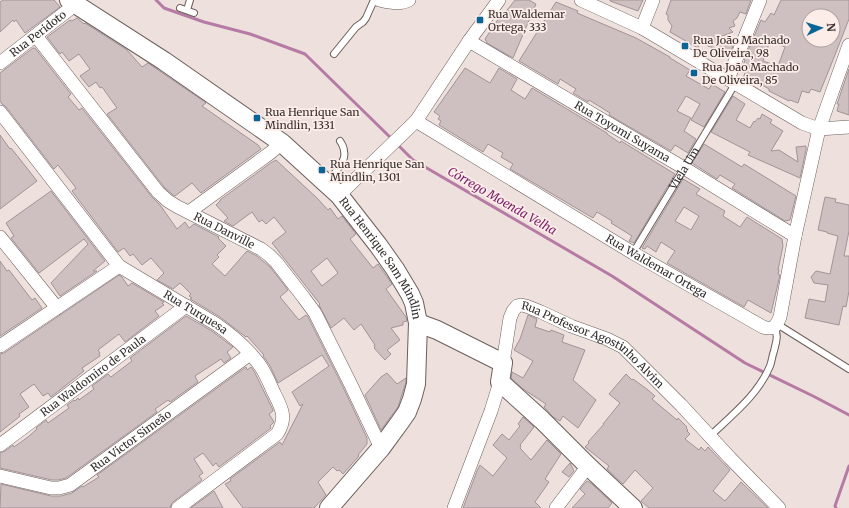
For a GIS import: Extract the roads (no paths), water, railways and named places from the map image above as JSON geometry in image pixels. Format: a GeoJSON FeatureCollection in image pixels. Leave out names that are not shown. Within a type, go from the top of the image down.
{"type":"FeatureCollection","features":[{"type":"Feature","properties":{"kind":"street"},"geometry":{"type":"LineString","coordinates":[[379,0],[395,3],[406,2],[409,0]]}},
{"type":"Feature","properties":{"kind":"street"},"geometry":{"type":"LineString","coordinates":[[333,189],[382,154],[412,125],[469,41],[499,0]]}},
{"type":"Feature","properties":{"kind":"street"},"geometry":{"type":"LineString","coordinates":[[581,0],[642,28],[802,123],[819,129],[849,128]]}},
{"type":"Feature","properties":{"kind":"street"},"geometry":{"type":"LineString","coordinates":[[642,28],[653,0]]}},
{"type":"Feature","properties":{"kind":"street"},"geometry":{"type":"LineString","coordinates":[[732,82],[760,0]]}},
{"type":"Feature","properties":{"kind":"street","name":"Rua Peridoto"},"geometry":{"type":"LineString","coordinates":[[0,63],[36,36],[72,2]]}},
{"type":"Feature","properties":{"kind":"street","name":"Rua Henrique Sam Mindlin"},"geometry":{"type":"LineString","coordinates":[[72,2],[164,61],[282,143],[333,189],[378,245],[395,269],[414,303],[418,323],[416,384],[407,412],[381,448],[329,508]]}},
{"type":"Feature","properties":{"kind":"street","name":"Rua Danville"},"geometry":{"type":"LineString","coordinates":[[36,36],[158,192],[168,201],[261,249],[277,263],[315,314],[381,448]]}},
{"type":"Feature","properties":{"kind":"street","name":"Rua Toyomi Suyama"},"geometry":{"type":"LineString","coordinates":[[469,41],[684,168],[795,236]]}},
{"type":"Feature","properties":{"kind":"street"},"geometry":{"type":"LineString","coordinates":[[776,326],[780,317],[795,236],[819,129],[849,45]]}},
{"type":"Feature","properties":{"kind":"street","name":"Rua Turquesa"},"geometry":{"type":"LineString","coordinates":[[0,112],[119,266],[216,324],[241,343],[265,374],[282,409],[283,421],[277,434],[178,508]]}},
{"type":"Feature","properties":{"kind":"street","name":"Rua Waldemar Ortega"},"geometry":{"type":"LineString","coordinates":[[412,125],[763,327],[771,328],[776,326]]}},
{"type":"Feature","properties":{"kind":"street"},"geometry":{"type":"LineString","coordinates":[[189,212],[282,143]]}},
{"type":"Feature","properties":{"kind":"street"},"geometry":{"type":"LineString","coordinates":[[0,238],[57,308]]}},
{"type":"Feature","properties":{"kind":"street"},"geometry":{"type":"LineString","coordinates":[[0,346],[119,266]]}},
{"type":"Feature","properties":{"kind":"street","name":"Rua Professor Agostinho Alvim"},"geometry":{"type":"LineString","coordinates":[[454,508],[491,411],[500,382],[510,318],[517,306],[521,305],[607,339],[623,347],[681,405],[779,508]]}},
{"type":"Feature","properties":{"kind":"street","name":"Rua Waldomiro de Paula"},"geometry":{"type":"LineString","coordinates":[[0,445],[186,306]]}},
{"type":"Feature","properties":{"kind":"street"},"geometry":{"type":"LineString","coordinates":[[418,323],[437,330],[503,363]]}},
{"type":"Feature","properties":{"kind":"street","name":"Rua Victor Simeão"},"geometry":{"type":"LineString","coordinates":[[0,476],[51,488],[59,488],[70,485],[250,354]]}},
{"type":"Feature","properties":{"kind":"street"},"geometry":{"type":"LineString","coordinates":[[500,382],[542,420],[633,508]]}},
{"type":"Feature","properties":{"kind":"street"},"geometry":{"type":"LineString","coordinates":[[556,508],[588,466]]}},
{"type":"Feature","properties":{"kind":"lane"},"geometry":{"type":"LineString","coordinates":[[187,10],[190,0]]}},
{"type":"Feature","properties":{"kind":"lane"},"geometry":{"type":"LineString","coordinates":[[334,54],[366,18],[374,0]]}},
{"type":"Feature","properties":{"kind":"lane"},"geometry":{"type":"LineString","coordinates":[[180,8],[194,13]]}},
{"type":"Feature","properties":{"kind":"lane","name":"Viela Um"},"geometry":{"type":"LineString","coordinates":[[633,253],[684,168],[732,82]]}},
{"type":"Feature","properties":{"kind":"lane"},"geometry":{"type":"LineString","coordinates":[[333,189],[345,152],[340,142]]}},
{"type":"Feature","properties":{"kind":"lane"},"geometry":{"type":"LineString","coordinates":[[710,436],[760,385],[770,366],[777,338],[776,326]]}},
{"type":"Feature","properties":{"kind":"lane"},"geometry":{"type":"LineString","coordinates":[[776,326],[849,369]]}},
{"type":"Feature","properties":{"kind":"waterway","name":"Córrego Moenda Velha"},"geometry":{"type":"LineString","coordinates":[[156,0],[164,8],[204,22],[250,34],[305,54],[393,140]]}},
{"type":"Feature","properties":{"kind":"waterway","name":"Córrego Moenda Velha"},"geometry":{"type":"LineString","coordinates":[[397,144],[413,160],[612,276],[745,363],[849,415]]}},
{"type":"Feature","properties":{"kind":"waterway","name":"Córrego Moenda Velha"},"geometry":{"type":"LineString","coordinates":[[836,508],[835,506],[849,466]]}},
{"type":"Feature","properties":{"kind":"place","name":"Rua Waldemar Ortega, 333"},"geometry":{"type":"Point","coordinates":[480,20]}},
{"type":"Feature","properties":{"kind":"place","name":"Rua João Machado De Oliveira, 98"},"geometry":{"type":"Point","coordinates":[685,46]}},
{"type":"Feature","properties":{"kind":"place","name":"Rua João Machado De Oliveira, 85"},"geometry":{"type":"Point","coordinates":[694,73]}},
{"type":"Feature","properties":{"kind":"place","name":"Rua Henrique San Mindlin, 1331"},"geometry":{"type":"Point","coordinates":[257,118]}},
{"type":"Feature","properties":{"kind":"place","name":"Rua Henrique San Mindlin, 1301"},"geometry":{"type":"Point","coordinates":[322,170]}}]}
